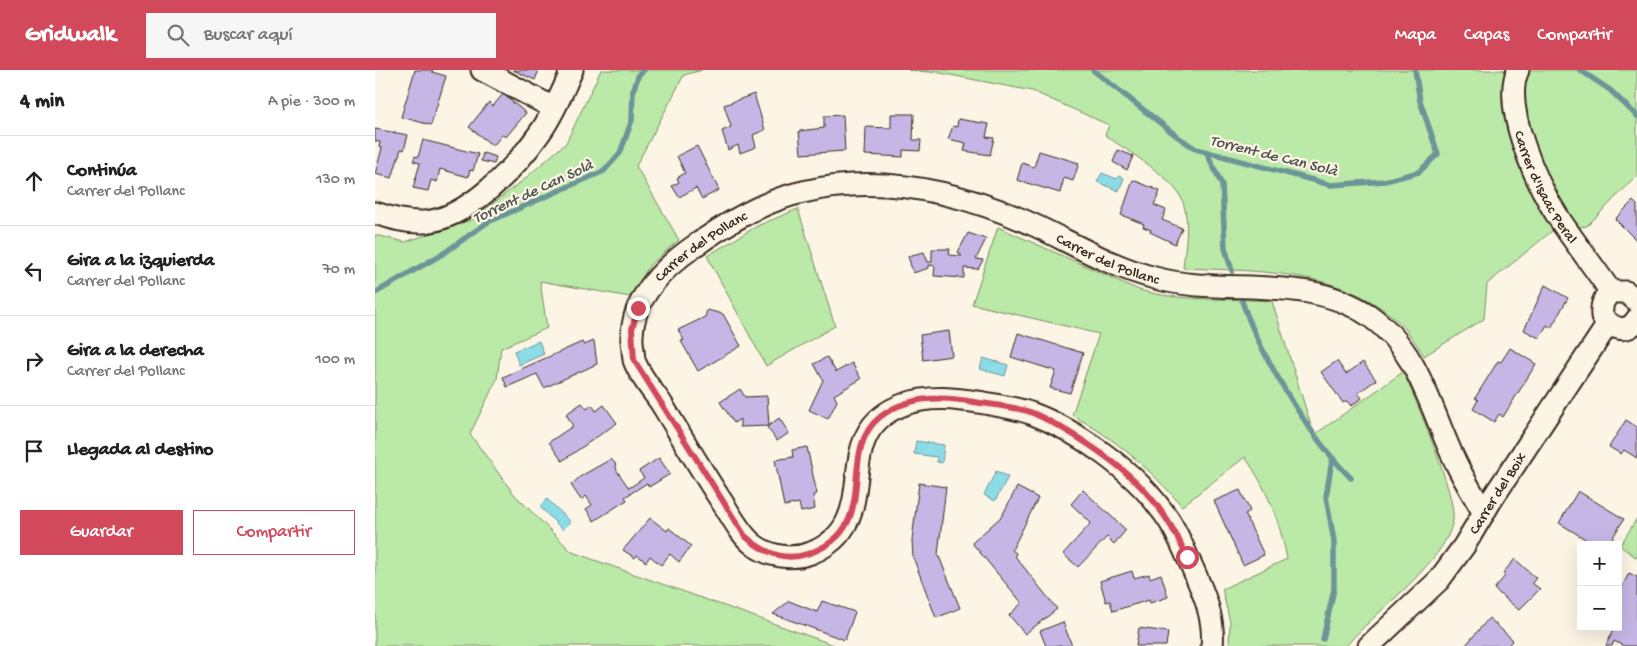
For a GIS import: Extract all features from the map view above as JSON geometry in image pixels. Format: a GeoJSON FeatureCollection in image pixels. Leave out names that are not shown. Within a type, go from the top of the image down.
{"type":"FeatureCollection","features":[{"type":"Feature","properties":{"kind":"street"},"geometry":{"type":"LineString","coordinates":[[482,70],[554,108]]}},
{"type":"Feature","properties":{"kind":"street"},"geometry":{"type":"LineString","coordinates":[[375,213],[412,222],[437,220],[453,215],[479,197],[513,165],[539,134],[572,70]]}},
{"type":"Feature","properties":{"kind":"street","name":"Carrer d'Isaac Peral"},"geometry":{"type":"LineString","coordinates":[[1519,70],[1515,108],[1519,127],[1539,180],[1557,216],[1611,292]]}},
{"type":"Feature","properties":{"kind":"street","name":"Carrer del Pollanc"},"geometry":{"type":"LineString","coordinates":[[1212,646],[1211,616],[1201,586],[1175,529],[1150,496],[1127,471],[1070,433],[1030,412],[960,398],[925,398],[889,410],[875,421],[860,450],[854,505],[843,531],[830,543],[799,557],[767,553],[745,536],[634,360],[632,329],[638,308],[649,288],[661,272],[700,242],[757,210],[799,192],[876,184],[932,191],[962,198],[990,207],[1037,227],[1094,257],[1161,280],[1193,284],[1284,288],[1313,294],[1345,304],[1371,317],[1406,352],[1423,380],[1455,461],[1484,513]]}},
{"type":"Feature","properties":{"kind":"street"},"geometry":{"type":"LineString","coordinates":[[1637,301],[1626,292],[1611,292],[1605,297],[1601,310],[1602,316],[1608,324],[1615,328],[1624,329],[1634,324],[1637,318]]}},
{"type":"Feature","properties":{"kind":"street","name":"Carrer del Boix"},"geometry":{"type":"LineString","coordinates":[[1369,646],[1439,580],[1464,546],[1608,324]]}},
{"type":"Feature","properties":{"kind":"green space"},"geometry":{"type":"Polygon","coordinates":[[[601,70],[702,70],[684,75],[636,166],[679,240],[650,265],[630,297],[540,281],[547,328],[501,348],[497,379],[470,434],[513,493],[572,552],[837,646],[375,646],[375,235],[405,242],[471,220],[521,182],[566,143],[601,70]]]}},
{"type":"Feature","properties":{"kind":"green space"},"geometry":{"type":"Polygon","coordinates":[[[908,70],[1637,70],[1637,176],[1587,226],[1552,231],[1487,284],[1484,319],[1424,356],[1398,321],[1371,301],[1346,290],[1320,281],[1265,272],[1183,268],[1187,227],[1183,202],[1170,183],[1160,174],[1105,135],[1109,125],[1032,91],[940,73],[908,70]]]}},
{"type":"Feature","properties":{"kind":"green space"},"geometry":{"type":"Polygon","coordinates":[[[798,209],[835,326],[766,366],[707,256],[757,226],[798,209]]]}},
{"type":"Feature","properties":{"kind":"green space"},"geometry":{"type":"Polygon","coordinates":[[[998,227],[1139,290],[1188,298],[1272,301],[1314,435],[1403,372],[1434,447],[1449,491],[1452,508],[1453,520],[1449,534],[1427,566],[1346,646],[1229,646],[1230,622],[1222,589],[1287,559],[1281,532],[1272,506],[1260,481],[1245,457],[1182,506],[1157,479],[1118,444],[1072,415],[1099,334],[972,304],[998,227]]]}},
{"type":"Feature","properties":{"kind":"green space"},"geometry":{"type":"Polygon","coordinates":[[[1637,518],[1637,558],[1622,547],[1622,543],[1637,518]]]}},
{"type":"Feature","properties":{"kind":"water"},"geometry":{"type":"Polygon","coordinates":[[[1102,173],[1117,179],[1119,176],[1124,178],[1119,191],[1097,182],[1102,173]]]}},
{"type":"Feature","properties":{"kind":"water"},"geometry":{"type":"Polygon","coordinates":[[[539,341],[544,354],[519,365],[514,351],[539,341]]]}},
{"type":"Feature","properties":{"kind":"water"},"geometry":{"type":"Polygon","coordinates":[[[983,358],[1008,365],[1005,376],[980,369],[983,358]]]}},
{"type":"Feature","properties":{"kind":"water"},"geometry":{"type":"Polygon","coordinates":[[[916,441],[944,445],[942,463],[937,462],[937,457],[914,454],[916,441]]]}},
{"type":"Feature","properties":{"kind":"water"},"geometry":{"type":"Polygon","coordinates":[[[996,471],[1008,477],[995,501],[984,495],[996,471]]]}},
{"type":"Feature","properties":{"kind":"water"},"geometry":{"type":"Polygon","coordinates":[[[547,499],[571,522],[563,530],[540,507],[547,499]]]}},
{"type":"Feature","properties":{"kind":"building"},"geometry":{"type":"Polygon","coordinates":[[[415,70],[433,70],[432,72],[446,76],[431,125],[401,117],[415,70]]]}},
{"type":"Feature","properties":{"kind":"building"},"geometry":{"type":"Polygon","coordinates":[[[513,70],[539,70],[535,80],[513,70]]]}},
{"type":"Feature","properties":{"kind":"building"},"geometry":{"type":"Polygon","coordinates":[[[503,94],[526,113],[506,137],[502,135],[493,146],[469,127],[489,102],[493,106],[503,94]]]}},
{"type":"Feature","properties":{"kind":"building"},"geometry":{"type":"Polygon","coordinates":[[[754,94],[765,130],[753,135],[756,147],[740,153],[738,145],[728,150],[722,131],[731,127],[724,105],[754,94]]]}},
{"type":"Feature","properties":{"kind":"building"},"geometry":{"type":"Polygon","coordinates":[[[891,114],[914,114],[913,140],[921,140],[920,151],[903,150],[903,157],[865,155],[866,127],[891,128],[891,114]]]}},
{"type":"Feature","properties":{"kind":"building"},"geometry":{"type":"Polygon","coordinates":[[[843,115],[845,151],[801,154],[799,131],[824,128],[824,116],[843,115]]]}},
{"type":"Feature","properties":{"kind":"building"},"geometry":{"type":"Polygon","coordinates":[[[958,119],[989,124],[986,137],[994,138],[990,155],[964,151],[966,143],[948,139],[953,126],[957,127],[958,119]]]}},
{"type":"Feature","properties":{"kind":"building"},"geometry":{"type":"Polygon","coordinates":[[[375,129],[408,135],[404,150],[401,149],[392,178],[375,174],[382,148],[379,147],[380,142],[375,141],[375,129]]]}},
{"type":"Feature","properties":{"kind":"building"},"geometry":{"type":"Polygon","coordinates":[[[423,140],[478,154],[473,171],[470,170],[468,177],[440,169],[437,182],[431,180],[428,191],[413,188],[420,163],[413,161],[415,156],[418,157],[423,140]]]}},
{"type":"Feature","properties":{"kind":"building"},"geometry":{"type":"Polygon","coordinates":[[[697,146],[719,190],[702,199],[696,188],[679,197],[672,186],[679,182],[677,178],[685,173],[677,156],[697,146]]]}},
{"type":"Feature","properties":{"kind":"building"},"geometry":{"type":"Polygon","coordinates":[[[1118,150],[1133,156],[1127,170],[1113,162],[1118,150]]]}},
{"type":"Feature","properties":{"kind":"building"},"geometry":{"type":"Polygon","coordinates":[[[1039,151],[1079,163],[1073,181],[1064,178],[1060,193],[1017,180],[1022,163],[1034,167],[1039,151]]]}},
{"type":"Feature","properties":{"kind":"building"},"geometry":{"type":"Polygon","coordinates":[[[483,153],[496,157],[494,164],[481,161],[483,153]]]}},
{"type":"Feature","properties":{"kind":"building"},"geometry":{"type":"Polygon","coordinates":[[[1133,180],[1160,191],[1154,205],[1166,210],[1162,220],[1182,228],[1175,244],[1150,232],[1151,230],[1143,227],[1144,224],[1121,215],[1133,180]]]}},
{"type":"Feature","properties":{"kind":"building"},"geometry":{"type":"Polygon","coordinates":[[[1633,201],[1637,205],[1637,241],[1615,219],[1633,201]]]}},
{"type":"Feature","properties":{"kind":"building"},"geometry":{"type":"Polygon","coordinates":[[[968,233],[986,239],[976,259],[983,260],[978,269],[964,268],[964,278],[934,276],[935,266],[929,265],[929,268],[913,273],[908,256],[924,252],[928,262],[932,262],[932,249],[950,249],[949,255],[962,256],[958,252],[968,233]]]}},
{"type":"Feature","properties":{"kind":"building"},"geometry":{"type":"Polygon","coordinates":[[[1545,285],[1568,298],[1551,328],[1547,325],[1539,338],[1524,330],[1545,285]]]}},
{"type":"Feature","properties":{"kind":"building"},"geometry":{"type":"Polygon","coordinates":[[[707,310],[723,314],[741,346],[698,371],[681,341],[684,340],[678,330],[705,317],[707,310]]]}},
{"type":"Feature","properties":{"kind":"building"},"geometry":{"type":"Polygon","coordinates":[[[949,331],[952,356],[923,360],[920,335],[949,331]]]}},
{"type":"Feature","properties":{"kind":"building"},"geometry":{"type":"Polygon","coordinates":[[[1018,333],[1083,353],[1070,393],[1050,388],[1056,371],[1011,357],[1018,333]]]}},
{"type":"Feature","properties":{"kind":"building"},"geometry":{"type":"Polygon","coordinates":[[[594,341],[597,364],[544,388],[537,374],[507,387],[503,377],[582,342],[584,345],[594,341]]]}},
{"type":"Feature","properties":{"kind":"building"},"geometry":{"type":"Polygon","coordinates":[[[1510,348],[1536,364],[1503,417],[1499,414],[1494,422],[1473,409],[1478,400],[1475,398],[1498,361],[1501,362],[1510,348]]]}},
{"type":"Feature","properties":{"kind":"building"},"geometry":{"type":"Polygon","coordinates":[[[827,357],[836,372],[852,363],[861,379],[834,395],[837,401],[828,419],[809,410],[823,380],[814,364],[827,357]]]}},
{"type":"Feature","properties":{"kind":"building"},"geometry":{"type":"Polygon","coordinates":[[[1337,361],[1346,374],[1363,362],[1376,380],[1358,393],[1362,398],[1351,406],[1347,401],[1343,403],[1321,372],[1337,361]]]}},
{"type":"Feature","properties":{"kind":"building"},"geometry":{"type":"Polygon","coordinates":[[[740,389],[745,397],[767,396],[769,426],[740,427],[740,419],[734,423],[720,402],[740,389]]]}},
{"type":"Feature","properties":{"kind":"building"},"geometry":{"type":"Polygon","coordinates":[[[582,403],[587,409],[592,405],[596,411],[604,405],[617,423],[562,461],[549,442],[573,426],[566,414],[582,403]]]}},
{"type":"Feature","properties":{"kind":"building"},"geometry":{"type":"Polygon","coordinates":[[[779,418],[789,433],[777,441],[767,427],[779,418]]]}},
{"type":"Feature","properties":{"kind":"building"},"geometry":{"type":"Polygon","coordinates":[[[1626,420],[1637,427],[1637,458],[1624,450],[1621,454],[1609,447],[1626,420]]]}},
{"type":"Feature","properties":{"kind":"building"},"geometry":{"type":"Polygon","coordinates":[[[807,447],[817,494],[813,495],[815,509],[801,512],[799,503],[784,506],[775,460],[793,457],[792,450],[807,447]]]}},
{"type":"Feature","properties":{"kind":"building"},"geometry":{"type":"Polygon","coordinates":[[[659,458],[670,474],[649,487],[647,483],[625,497],[627,500],[594,521],[586,509],[592,505],[586,496],[581,500],[571,485],[581,476],[611,459],[629,488],[644,478],[639,471],[659,458]]]}},
{"type":"Feature","properties":{"kind":"building"},"geometry":{"type":"Polygon","coordinates":[[[919,483],[946,487],[938,554],[960,608],[936,618],[913,557],[912,540],[919,483]]]}},
{"type":"Feature","properties":{"kind":"building"},"geometry":{"type":"Polygon","coordinates":[[[1017,487],[1038,498],[1012,550],[1057,609],[1025,634],[1009,615],[1022,603],[972,543],[1002,516],[1017,487]]]}},
{"type":"Feature","properties":{"kind":"building"},"geometry":{"type":"Polygon","coordinates":[[[1083,490],[1126,530],[1114,544],[1107,537],[1078,567],[1063,554],[1091,523],[1071,504],[1083,490]]]}},
{"type":"Feature","properties":{"kind":"building"},"geometry":{"type":"Polygon","coordinates":[[[1240,490],[1250,511],[1245,514],[1264,555],[1243,565],[1214,501],[1240,490]]]}},
{"type":"Feature","properties":{"kind":"building"},"geometry":{"type":"Polygon","coordinates":[[[1578,491],[1624,519],[1610,541],[1588,541],[1559,523],[1578,491]]]}},
{"type":"Feature","properties":{"kind":"building"},"geometry":{"type":"Polygon","coordinates":[[[650,518],[667,531],[669,528],[691,546],[679,562],[670,554],[661,565],[650,556],[646,562],[637,555],[635,558],[623,550],[650,518]]]}},
{"type":"Feature","properties":{"kind":"building"},"geometry":{"type":"Polygon","coordinates":[[[1515,559],[1536,578],[1532,583],[1540,589],[1519,610],[1494,589],[1505,576],[1503,573],[1515,559]]]}},
{"type":"Feature","properties":{"kind":"building"},"geometry":{"type":"Polygon","coordinates":[[[1132,571],[1134,578],[1149,574],[1150,578],[1161,574],[1168,597],[1150,603],[1149,600],[1113,611],[1110,601],[1106,602],[1100,581],[1132,571]]]}},
{"type":"Feature","properties":{"kind":"building"},"geometry":{"type":"Polygon","coordinates":[[[1629,573],[1637,577],[1637,646],[1624,646],[1614,641],[1612,646],[1606,645],[1613,631],[1622,631],[1622,587],[1629,573]]]}},
{"type":"Feature","properties":{"kind":"building"},"geometry":{"type":"Polygon","coordinates":[[[789,601],[817,612],[822,601],[855,612],[845,640],[773,614],[789,601]]]}},
{"type":"Feature","properties":{"kind":"building"},"geometry":{"type":"Polygon","coordinates":[[[1489,618],[1513,640],[1507,646],[1465,646],[1489,618]]]}},
{"type":"Feature","properties":{"kind":"building"},"geometry":{"type":"Polygon","coordinates":[[[1063,622],[1072,646],[1046,646],[1040,631],[1063,622]]]}},
{"type":"Feature","properties":{"kind":"building"},"geometry":{"type":"Polygon","coordinates":[[[1139,628],[1168,632],[1166,646],[1136,646],[1139,628]]]}},
{"type":"Feature","properties":{"kind":"waterway","name":"Torrent de Can Solà"},"geometry":{"type":"LineString","coordinates":[[375,293],[444,253],[488,222],[604,171],[620,153],[632,120],[633,91],[639,74],[644,70]]}},
{"type":"Feature","properties":{"kind":"waterway","name":"Torrent de Can Solà"},"geometry":{"type":"LineString","coordinates":[[1093,70],[1196,149],[1331,185],[1385,181],[1419,172],[1438,154],[1420,101],[1415,70]]}},
{"type":"Feature","properties":{"kind":"waterway","name":"Torrent de Can Solà"},"geometry":{"type":"LineString","coordinates":[[1580,70],[1610,90],[1637,116]]}},
{"type":"Feature","properties":{"kind":"waterway"},"geometry":{"type":"LineString","coordinates":[[1207,153],[1222,185],[1225,248],[1232,271]]}},
{"type":"Feature","properties":{"kind":"waterway"},"geometry":{"type":"LineString","coordinates":[[1242,301],[1261,346],[1288,395],[1320,441],[1351,478]]}},
{"type":"Feature","properties":{"kind":"waterway"},"geometry":{"type":"LineString","coordinates":[[1323,639],[1334,589],[1334,541],[1326,497],[1332,460]]}},
{"type":"Feature","properties":{"kind":"route"},"geometry":{"type":"LineString","coordinates":[[638,308],[632,329],[634,360],[745,536],[767,553],[799,557],[830,543],[843,531],[854,505],[860,450],[875,421],[881,416],[889,410],[925,398],[960,398],[1030,412],[1101,452],[1127,471],[1160,507],[1175,529],[1187,557]]}}]}
